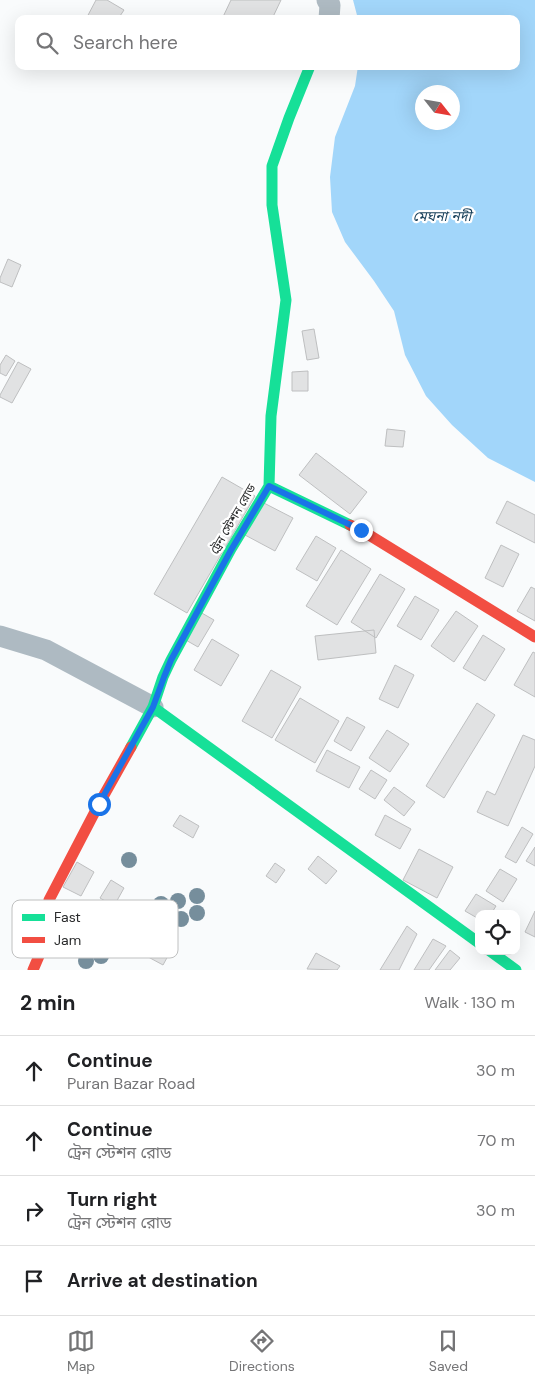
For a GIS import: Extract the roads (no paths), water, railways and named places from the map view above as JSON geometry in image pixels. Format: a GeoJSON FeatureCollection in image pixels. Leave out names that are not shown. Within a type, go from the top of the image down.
{"type":"FeatureCollection","features":[{"type":"Feature","properties":{"kind":"street"},"geometry":{"type":"LineString","coordinates":[[327,0],[330,5],[329,15]]}},
{"type":"Feature","properties":{"kind":"street"},"geometry":{"type":"LineString","coordinates":[[269,486],[270,416],[286,300],[272,205],[272,166],[308,70]]}},
{"type":"Feature","properties":{"kind":"street","name":"ট্রেন স্টেশন রোড"},"geometry":{"type":"LineString","coordinates":[[49,900],[99,804],[153,707],[171,660],[231,550],[269,486],[361,530],[535,637]]}},
{"type":"Feature","properties":{"kind":"street"},"geometry":{"type":"LineString","coordinates":[[0,636],[46,650],[153,707],[475,940]]}},
{"type":"Feature","properties":{"kind":"street"},"geometry":{"type":"LineString","coordinates":[[495,955],[516,970]]}},
{"type":"Feature","properties":{"kind":"street","name":"ট্রেন স্টেশন রোড"},"geometry":{"type":"LineString","coordinates":[[33,970],[38,958]]}},
{"type":"Feature","properties":{"kind":"water","name":"মেঘনা নদী"},"geometry":{"type":"Polygon","coordinates":[[[353,0],[535,0],[535,482],[488,458],[452,425],[426,396],[405,355],[394,311],[345,242],[332,212],[330,177],[335,137],[355,86],[357,70],[520,70],[520,15],[357,15],[353,0]]]}}]}
